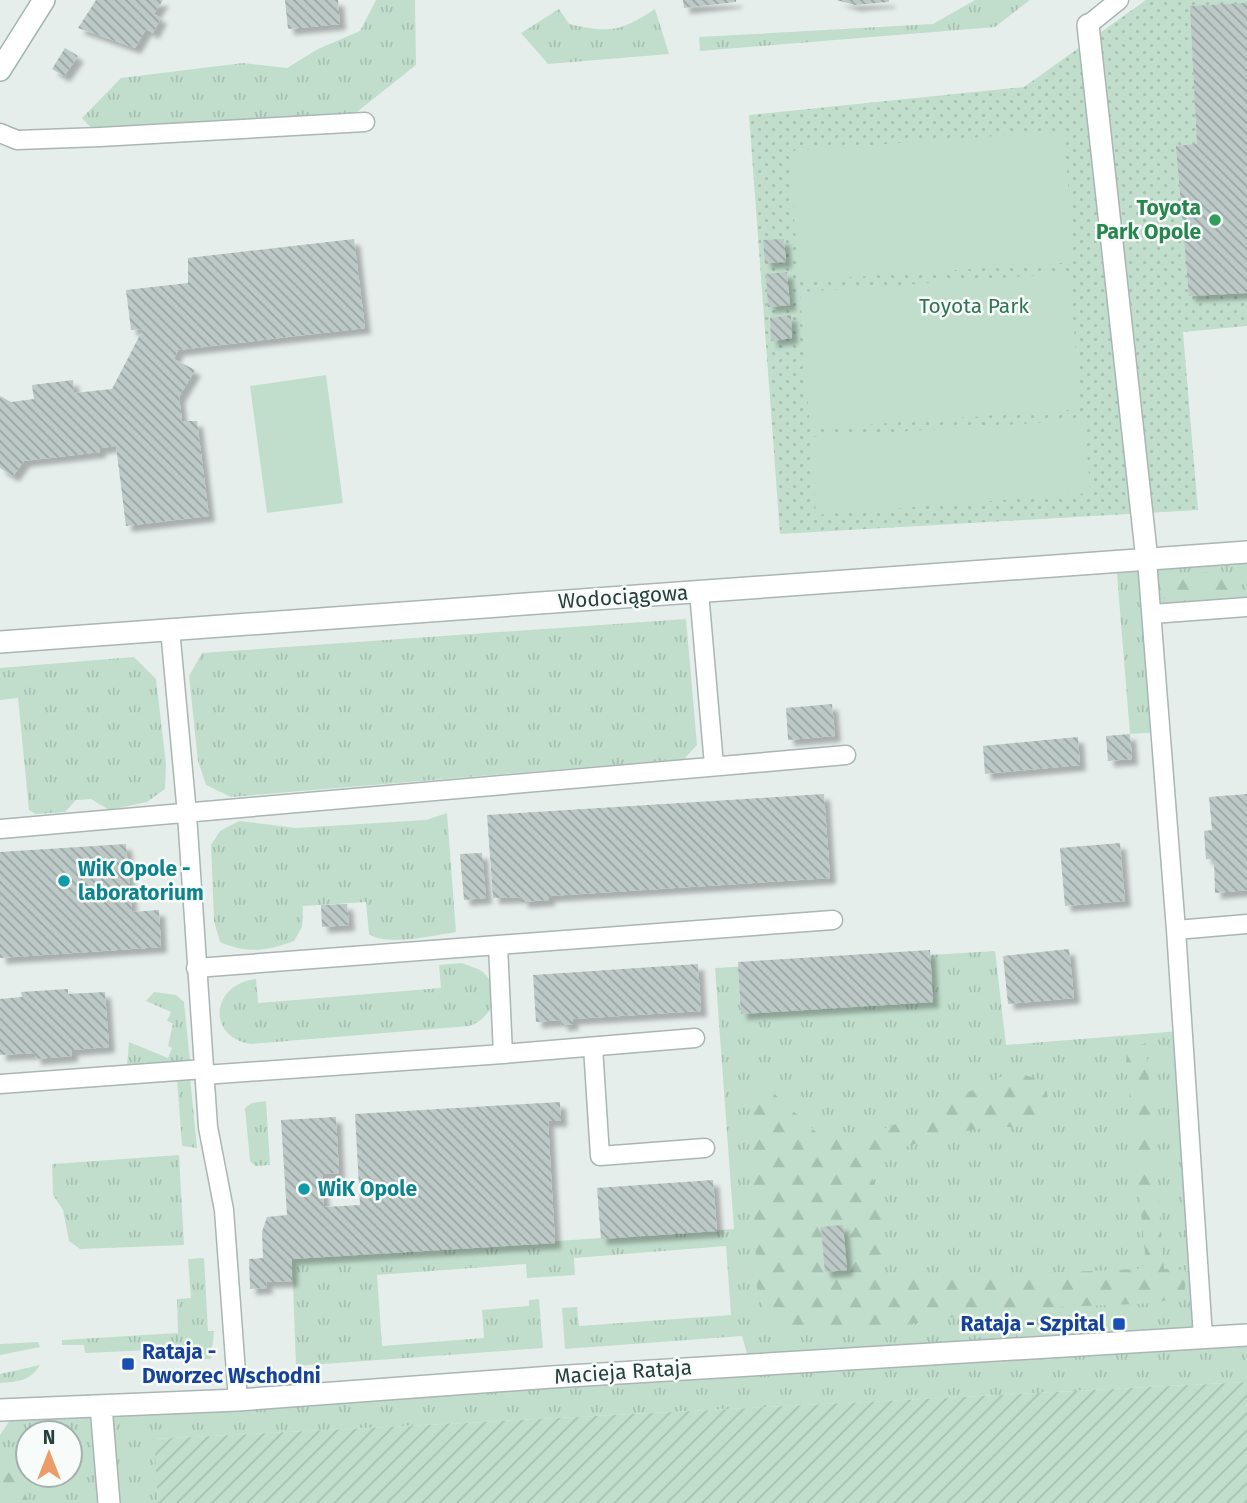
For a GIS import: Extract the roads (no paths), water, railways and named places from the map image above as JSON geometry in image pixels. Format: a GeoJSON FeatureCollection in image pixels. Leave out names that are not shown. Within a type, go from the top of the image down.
{"type":"FeatureCollection","features":[{"type":"Feature","properties":{"kind":"street"},"geometry":{"type":"LineString","coordinates":[[0,70],[44,0]]}},
{"type":"Feature","properties":{"kind":"street"},"geometry":{"type":"LineString","coordinates":[[1088,25],[1147,560]]}},
{"type":"Feature","properties":{"kind":"street","name":"Wodociągowa"},"geometry":{"type":"LineString","coordinates":[[0,642],[1247,552]]}},
{"type":"Feature","properties":{"kind":"street","name":"Macieja Rataja"},"geometry":{"type":"LineString","coordinates":[[0,1410],[238,1400],[605,1374],[1247,1335]]}},
{"type":"Feature","properties":{"kind":"street"},"geometry":{"type":"LineString","coordinates":[[101,1406],[109,1503]]}},
{"type":"Feature","properties":{"kind":"lane"},"geometry":{"type":"LineString","coordinates":[[1088,25],[1119,0]]}},
{"type":"Feature","properties":{"kind":"lane"},"geometry":{"type":"LineString","coordinates":[[0,134],[17,140],[365,122]]}},
{"type":"Feature","properties":{"kind":"lane"},"geometry":{"type":"LineString","coordinates":[[1147,560],[1176,930],[1203,1338]]}},
{"type":"Feature","properties":{"kind":"lane"},"geometry":{"type":"LineString","coordinates":[[699,592],[714,765]]}},
{"type":"Feature","properties":{"kind":"lane"},"geometry":{"type":"LineString","coordinates":[[1152,614],[1247,607]]}},
{"type":"Feature","properties":{"kind":"lane"},"geometry":{"type":"LineString","coordinates":[[170,629],[187,814],[208,1127],[224,1210],[238,1400]]}},
{"type":"Feature","properties":{"kind":"lane"},"geometry":{"type":"LineString","coordinates":[[0,829],[846,755]]}},
{"type":"Feature","properties":{"kind":"lane"},"geometry":{"type":"LineString","coordinates":[[196,968],[833,920]]}},
{"type":"Feature","properties":{"kind":"lane"},"geometry":{"type":"LineString","coordinates":[[1176,930],[1247,924]]}},
{"type":"Feature","properties":{"kind":"lane"},"geometry":{"type":"LineString","coordinates":[[498,945],[503,1054]]}},
{"type":"Feature","properties":{"kind":"lane"},"geometry":{"type":"LineString","coordinates":[[0,1084],[503,1054],[695,1038]]}},
{"type":"Feature","properties":{"kind":"lane"},"geometry":{"type":"LineString","coordinates":[[593,1047],[600,1156],[705,1148]]}},
{"type":"Feature","properties":{"kind":"place","name":"Toyota Park Opole"},"geometry":{"type":"Point","coordinates":[1215,220]}},
{"type":"Feature","properties":{"kind":"place","name":"WiK Opole - laboratorium"},"geometry":{"type":"Point","coordinates":[64,881]}},
{"type":"Feature","properties":{"kind":"place","name":"WiK Opole"},"geometry":{"type":"Point","coordinates":[304,1189]}},
{"type":"Feature","properties":{"kind":"place","name":"Rataja - Szpital"},"geometry":{"type":"Point","coordinates":[1119,1324]}},
{"type":"Feature","properties":{"kind":"place","name":"Rataja - Dworzec Wschodni"},"geometry":{"type":"Point","coordinates":[128,1364]}},
{"type":"Feature","properties":{"kind":"park label","name":"Toyota Park"},"geometry":{"type":"Point","coordinates":[974,306]}}]}
